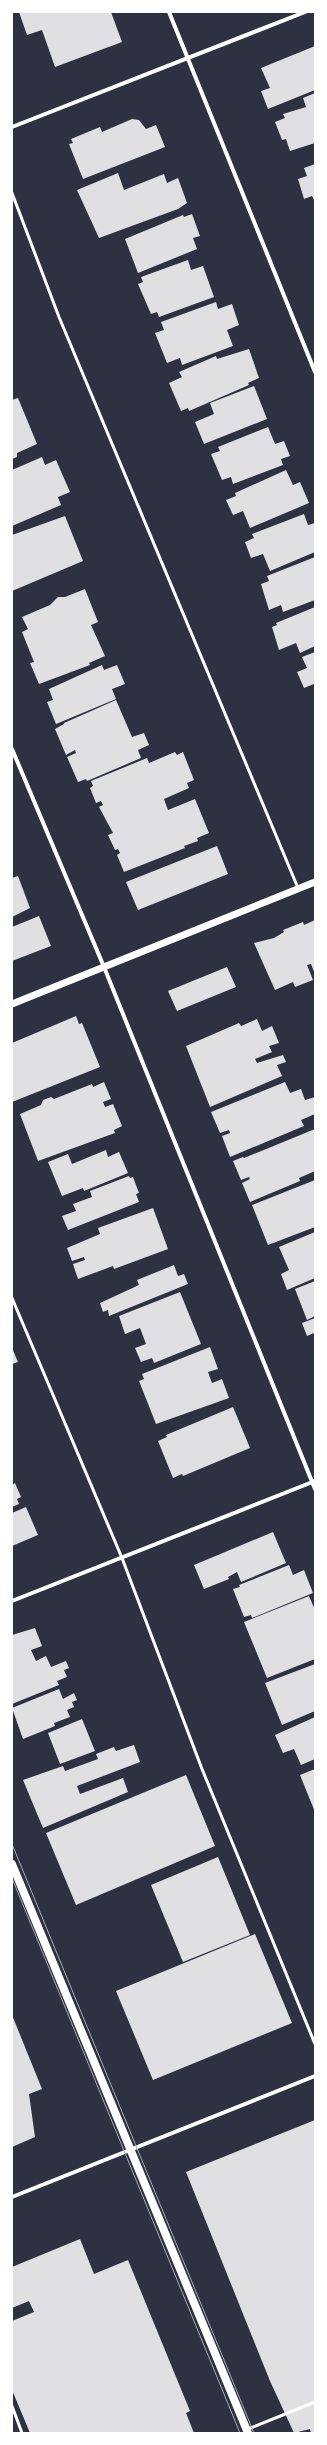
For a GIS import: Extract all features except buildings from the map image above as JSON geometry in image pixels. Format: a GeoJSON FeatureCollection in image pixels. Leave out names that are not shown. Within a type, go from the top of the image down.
{"type":"FeatureCollection","features":[{"type":"Feature","properties":{"kind":"main road"},"geometry":{"type":"LineString","coordinates":[[12,1864],[132,2150],[247,2432]]}},
{"type":"Feature","properties":{"kind":"street"},"geometry":{"type":"LineString","coordinates":[[169,12],[315,372]]}},
{"type":"Feature","properties":{"kind":"street"},"geometry":{"type":"LineString","coordinates":[[12,127],[189,59],[305,12]]}},
{"type":"Feature","properties":{"kind":"street"},"geometry":{"type":"LineString","coordinates":[[12,749],[104,967],[314,1481],[315,1489]]}},
{"type":"Feature","properties":{"kind":"street"},"geometry":{"type":"LineString","coordinates":[[12,1004],[315,882]]}},
{"type":"Feature","properties":{"kind":"street"},"geometry":{"type":"LineString","coordinates":[[12,1601],[314,1481]]}},
{"type":"Feature","properties":{"kind":"street"},"geometry":{"type":"LineString","coordinates":[[12,2198],[315,2076]]}},
{"type":"Feature","properties":{"kind":"lane"},"geometry":{"type":"LineString","coordinates":[[12,193],[59,317],[298,888]]}},
{"type":"Feature","properties":{"kind":"lane"},"geometry":{"type":"LineString","coordinates":[[12,1298],[122,1558],[202,1769],[315,2044]]}},
{"type":"Feature","properties":{"kind":"lane"},"geometry":{"type":"LineString","coordinates":[[247,2432],[315,2402]]}},
{"type":"Feature","properties":{"kind":"lane"},"geometry":{"type":"LineString","coordinates":[[12,2406],[22,2433]]}},
{"type":"Feature","properties":{"kind":"tram line"},"geometry":{"type":"LineString","coordinates":[[12,1844],[254,2433]]}},
{"type":"Feature","properties":{"kind":"tram line"},"geometry":{"type":"LineString","coordinates":[[12,1878],[240,2433]]}}]}
